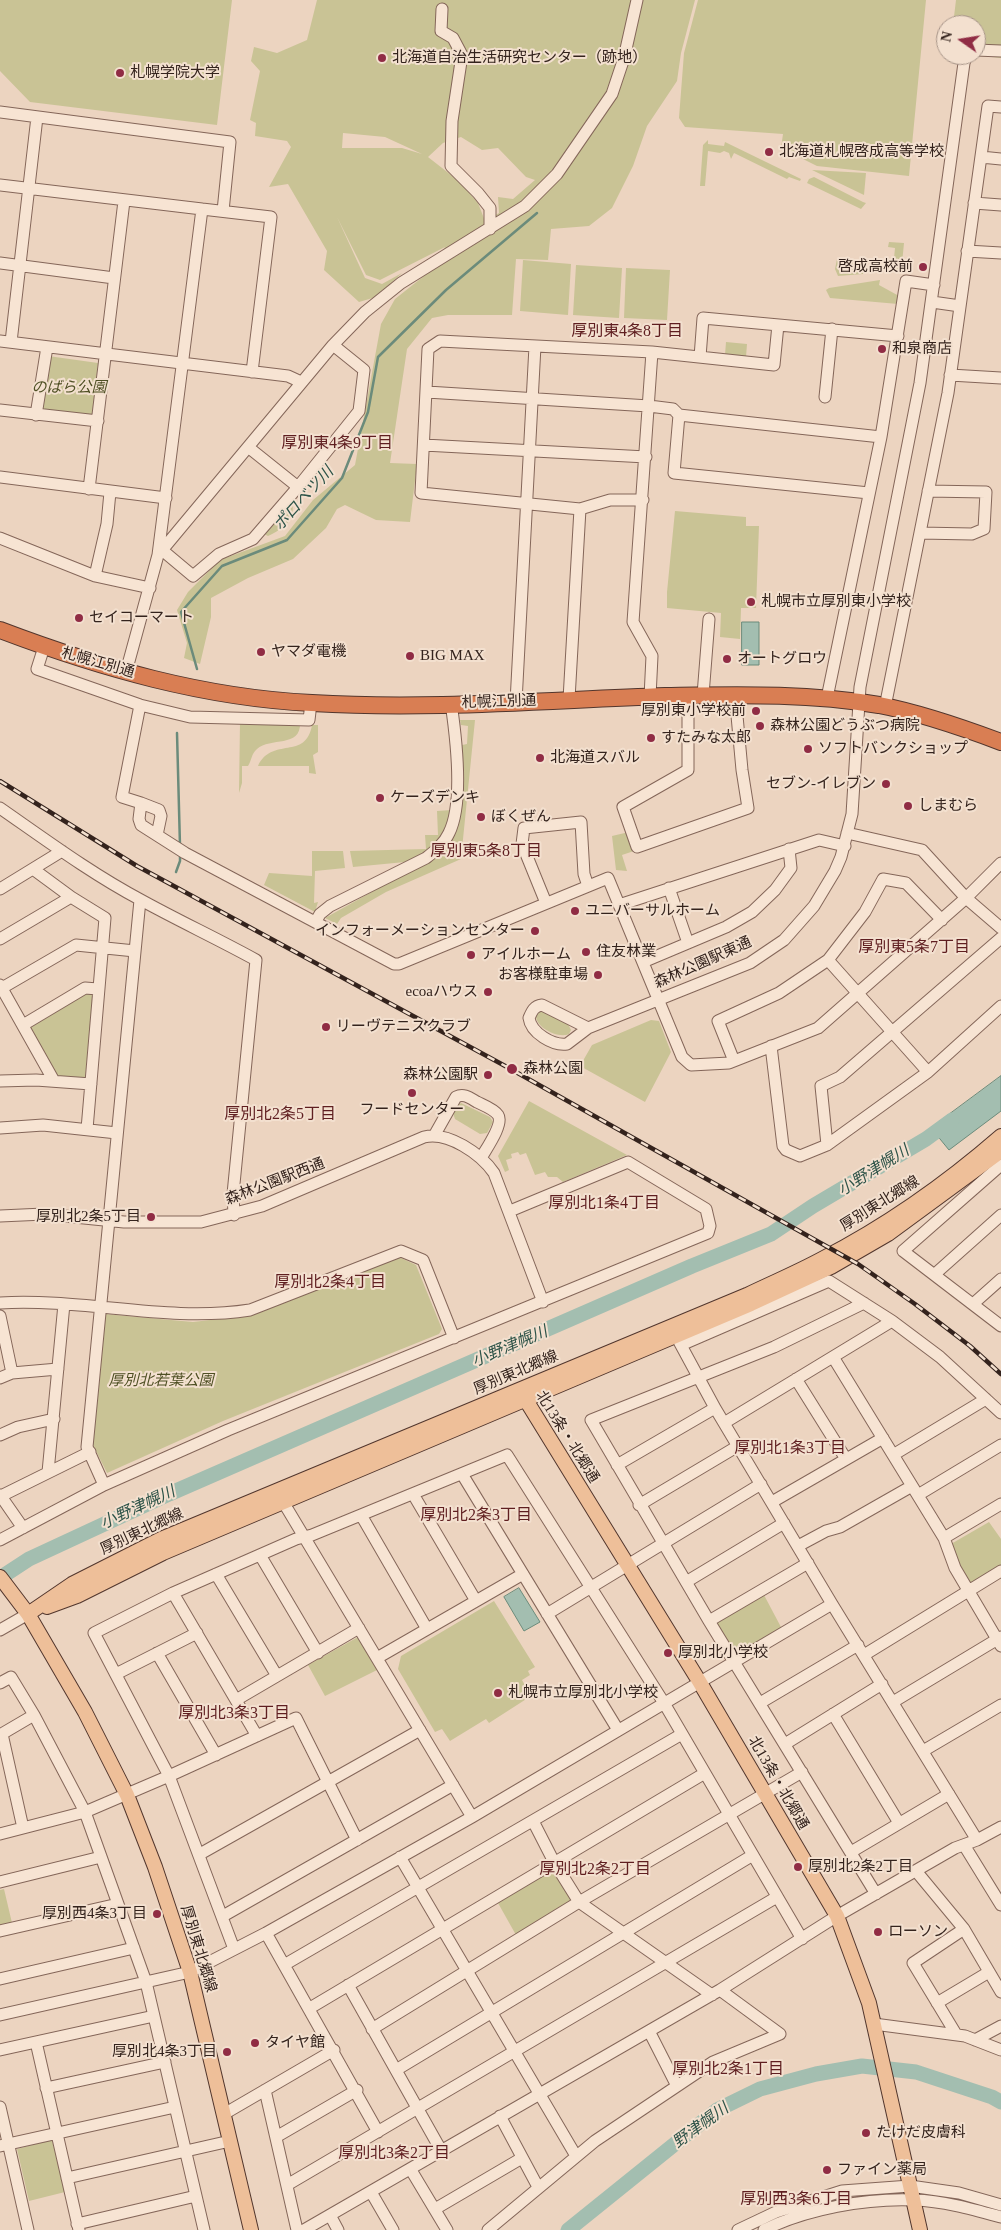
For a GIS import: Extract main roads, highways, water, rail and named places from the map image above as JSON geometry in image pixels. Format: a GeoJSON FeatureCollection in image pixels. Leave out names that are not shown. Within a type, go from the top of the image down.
{"type":"FeatureCollection","features":[{"type":"Feature","properties":{"kind":"highway","name":"札幌江別通"},"geometry":{"type":"LineString","coordinates":[[0,630],[44,647],[126,672],[213,692],[311,703],[516,702],[768,694],[827,698],[885,706],[949,723],[1001,742]]}},
{"type":"Feature","properties":{"kind":"main road","name":"厚別東北郷線"},"geometry":{"type":"LineString","coordinates":[[251,2230],[190,1972],[155,1867],[127,1795],[85,1712],[28,1614],[72,1584],[161,1538],[280,1496],[522,1395],[747,1295],[823,1258],[880,1225],[944,1182],[1001,1136]]}},
{"type":"Feature","properties":{"kind":"main road","name":"厚別東北郷線"},"geometry":{"type":"LineString","coordinates":[[522,1395],[678,1340],[830,1267],[888,1234],[1001,1151]]}},
{"type":"Feature","properties":{"kind":"main road","name":"北13条・北郷通"},"geometry":{"type":"LineString","coordinates":[[522,1395],[699,1681],[837,1916],[869,2003],[920,2230]]}},
{"type":"Feature","properties":{"kind":"main road"},"geometry":{"type":"LineString","coordinates":[[0,1576],[28,1614]]}},
{"type":"Feature","properties":{"kind":"waterway","name":"ポロベツ川"},"geometry":{"type":"LineString","coordinates":[[197,669],[181,612],[222,566],[287,540],[342,478],[368,412],[378,357],[446,290],[537,213]]}},
{"type":"Feature","properties":{"kind":"waterway","name":"ポロベツ川"},"geometry":{"type":"LineString","coordinates":[[177,733],[180,846]]}},
{"type":"Feature","properties":{"kind":"waterway","name":"ポロベツ川"},"geometry":{"type":"LineString","coordinates":[[176,872],[180,861],[180,854]]}},
{"type":"Feature","properties":{"kind":"waterway","name":"小野津幌川"},"geometry":{"type":"LineString","coordinates":[[0,1578],[29,1559],[169,1494],[692,1266],[771,1234],[813,1206],[926,1139],[952,1120]]}},
{"type":"Feature","properties":{"kind":"waterway","name":"野津幌川"},"geometry":{"type":"LineString","coordinates":[[568,2230],[717,2110],[760,2089],[816,2074],[862,2066],[916,2072],[992,2097],[1001,2102]]}},
{"type":"Feature","properties":{"kind":"railway"},"geometry":{"type":"LineString","coordinates":[[0,781],[137,866],[507,1067],[858,1264],[970,1346],[1001,1374]]}},
{"type":"Feature","properties":{"kind":"place","name":"北海道自治生活研究センター（跡地）"},"geometry":{"type":"Point","coordinates":[382,58]}},
{"type":"Feature","properties":{"kind":"place","name":"札幌学院大学"},"geometry":{"type":"Point","coordinates":[120,73]}},
{"type":"Feature","properties":{"kind":"place","name":"北海道札幌啓成高等学校"},"geometry":{"type":"Point","coordinates":[769,152]}},
{"type":"Feature","properties":{"kind":"place","name":"啓成高校前"},"geometry":{"type":"Point","coordinates":[923,267]}},
{"type":"Feature","properties":{"kind":"place","name":"和泉商店"},"geometry":{"type":"Point","coordinates":[882,349]}},
{"type":"Feature","properties":{"kind":"place","name":"札幌市立厚別東小学校"},"geometry":{"type":"Point","coordinates":[751,602]}},
{"type":"Feature","properties":{"kind":"place","name":"セイコーマート"},"geometry":{"type":"Point","coordinates":[79,618]}},
{"type":"Feature","properties":{"kind":"place","name":"ヤマダ電機"},"geometry":{"type":"Point","coordinates":[261,652]}},
{"type":"Feature","properties":{"kind":"place","name":"BIG MAX"},"geometry":{"type":"Point","coordinates":[410,656]}},
{"type":"Feature","properties":{"kind":"place","name":"オートグロウ"},"geometry":{"type":"Point","coordinates":[727,659]}},
{"type":"Feature","properties":{"kind":"place","name":"厚別東小学校前"},"geometry":{"type":"Point","coordinates":[756,711]}},
{"type":"Feature","properties":{"kind":"place","name":"森林公園どうぶつ病院"},"geometry":{"type":"Point","coordinates":[760,726]}},
{"type":"Feature","properties":{"kind":"place","name":"すたみな太郎"},"geometry":{"type":"Point","coordinates":[651,738]}},
{"type":"Feature","properties":{"kind":"place","name":"ソフトバンクショップ"},"geometry":{"type":"Point","coordinates":[808,749]}},
{"type":"Feature","properties":{"kind":"place","name":"北海道スバル"},"geometry":{"type":"Point","coordinates":[540,758]}},
{"type":"Feature","properties":{"kind":"place","name":"セブン-イレブン"},"geometry":{"type":"Point","coordinates":[886,784]}},
{"type":"Feature","properties":{"kind":"place","name":"ケーズデンキ"},"geometry":{"type":"Point","coordinates":[380,798]}},
{"type":"Feature","properties":{"kind":"place","name":"しまむら"},"geometry":{"type":"Point","coordinates":[908,806]}},
{"type":"Feature","properties":{"kind":"place","name":"ぼくぜん"},"geometry":{"type":"Point","coordinates":[481,817]}},
{"type":"Feature","properties":{"kind":"place","name":"ユニバーサルホーム"},"geometry":{"type":"Point","coordinates":[575,911]}},
{"type":"Feature","properties":{"kind":"place","name":"インフォーメーションセンター"},"geometry":{"type":"Point","coordinates":[535,931]}},
{"type":"Feature","properties":{"kind":"place","name":"住友林業"},"geometry":{"type":"Point","coordinates":[586,952]}},
{"type":"Feature","properties":{"kind":"place","name":"アイルホーム"},"geometry":{"type":"Point","coordinates":[471,955]}},
{"type":"Feature","properties":{"kind":"place","name":"お客様駐車場"},"geometry":{"type":"Point","coordinates":[598,975]}},
{"type":"Feature","properties":{"kind":"place","name":"ecoaハウス"},"geometry":{"type":"Point","coordinates":[488,992]}},
{"type":"Feature","properties":{"kind":"place","name":"リーヴテニスクラブ"},"geometry":{"type":"Point","coordinates":[326,1027]}},
{"type":"Feature","properties":{"kind":"place","name":"森林公園"},"geometry":{"type":"Point","coordinates":[512,1069]}},
{"type":"Feature","properties":{"kind":"place","name":"森林公園駅"},"geometry":{"type":"Point","coordinates":[488,1075]}},
{"type":"Feature","properties":{"kind":"place","name":"フードセンター"},"geometry":{"type":"Point","coordinates":[412,1093]}},
{"type":"Feature","properties":{"kind":"place","name":"厚別北2条5丁目"},"geometry":{"type":"Point","coordinates":[151,1217]}},
{"type":"Feature","properties":{"kind":"place","name":"厚別北小学校"},"geometry":{"type":"Point","coordinates":[668,1653]}},
{"type":"Feature","properties":{"kind":"place","name":"札幌市立厚別北小学校"},"geometry":{"type":"Point","coordinates":[498,1693]}},
{"type":"Feature","properties":{"kind":"place","name":"厚別北2条2丁目"},"geometry":{"type":"Point","coordinates":[798,1867]}},
{"type":"Feature","properties":{"kind":"place","name":"厚別西4条3丁目"},"geometry":{"type":"Point","coordinates":[157,1914]}},
{"type":"Feature","properties":{"kind":"place","name":"ローソン"},"geometry":{"type":"Point","coordinates":[878,1932]}},
{"type":"Feature","properties":{"kind":"place","name":"タイヤ館"},"geometry":{"type":"Point","coordinates":[255,2043]}},
{"type":"Feature","properties":{"kind":"place","name":"厚別北4条3丁目"},"geometry":{"type":"Point","coordinates":[227,2052]}},
{"type":"Feature","properties":{"kind":"place","name":"たけだ皮膚科"},"geometry":{"type":"Point","coordinates":[866,2133]}},
{"type":"Feature","properties":{"kind":"place","name":"ファイン薬局"},"geometry":{"type":"Point","coordinates":[827,2170]}},
{"type":"Feature","properties":{"kind":"district","name":"厚別東4条8丁目"},"geometry":{"type":"Point","coordinates":[627,332]}},
{"type":"Feature","properties":{"kind":"district","name":"厚別東4条9丁目"},"geometry":{"type":"Point","coordinates":[337,444]}},
{"type":"Feature","properties":{"kind":"district","name":"厚別東5条8丁目"},"geometry":{"type":"Point","coordinates":[486,852]}},
{"type":"Feature","properties":{"kind":"district","name":"厚別東5条7丁目"},"geometry":{"type":"Point","coordinates":[914,948]}},
{"type":"Feature","properties":{"kind":"district","name":"厚別北2条5丁目"},"geometry":{"type":"Point","coordinates":[280,1115]}},
{"type":"Feature","properties":{"kind":"district","name":"厚別北1条4丁目"},"geometry":{"type":"Point","coordinates":[604,1204]}},
{"type":"Feature","properties":{"kind":"district","name":"厚別北2条4丁目"},"geometry":{"type":"Point","coordinates":[330,1283]}},
{"type":"Feature","properties":{"kind":"district","name":"厚別北1条3丁目"},"geometry":{"type":"Point","coordinates":[790,1449]}},
{"type":"Feature","properties":{"kind":"district","name":"厚別北2条3丁目"},"geometry":{"type":"Point","coordinates":[476,1516]}},
{"type":"Feature","properties":{"kind":"district","name":"厚別北3条3丁目"},"geometry":{"type":"Point","coordinates":[234,1714]}},
{"type":"Feature","properties":{"kind":"district","name":"厚別北2条2丁目"},"geometry":{"type":"Point","coordinates":[595,1870]}},
{"type":"Feature","properties":{"kind":"district","name":"厚別北2条1丁目"},"geometry":{"type":"Point","coordinates":[728,2070]}},
{"type":"Feature","properties":{"kind":"district","name":"厚別北3条2丁目"},"geometry":{"type":"Point","coordinates":[394,2154]}},
{"type":"Feature","properties":{"kind":"district","name":"厚別西3条6丁目"},"geometry":{"type":"Point","coordinates":[796,2200]}},
{"type":"Feature","properties":{"kind":"park label","name":"のばら公園"},"geometry":{"type":"Point","coordinates":[69,388]}},
{"type":"Feature","properties":{"kind":"park label","name":"厚別北若葉公園"},"geometry":{"type":"Point","coordinates":[161,1381]}}]}
